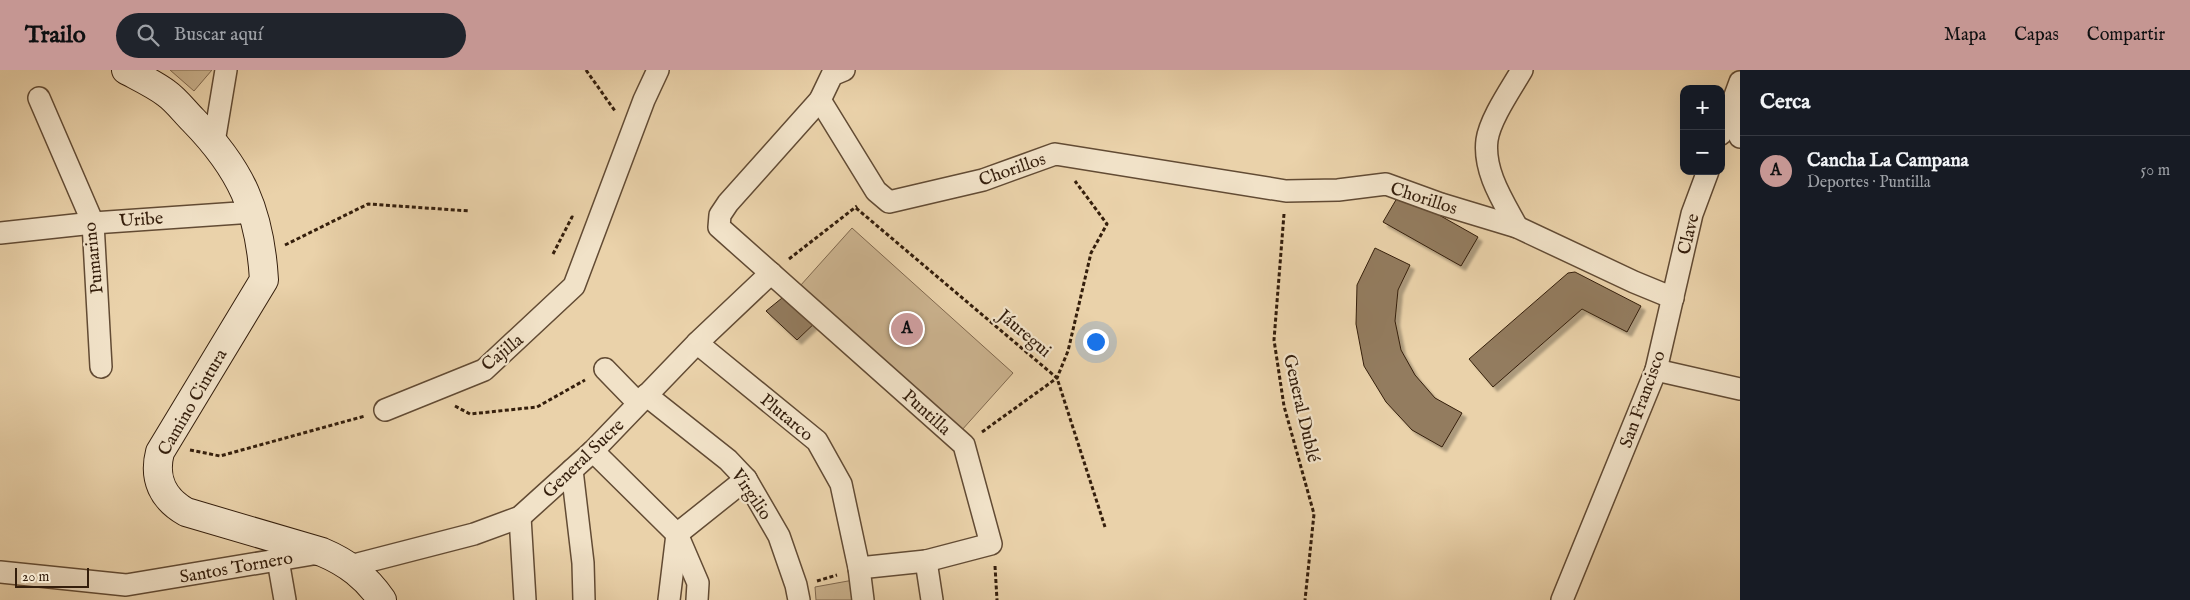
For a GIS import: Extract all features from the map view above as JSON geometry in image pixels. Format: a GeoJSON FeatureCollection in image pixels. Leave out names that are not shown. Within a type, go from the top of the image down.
{"type":"FeatureCollection","features":[{"type":"Feature","properties":{"kind":"main road","name":"Camino Cintura"},"geometry":{"type":"LineString","coordinates":[[126,70],[166,93],[214,142],[234,169],[253,212],[262,257],[264,280],[164,445],[157,463],[160,486],[175,506],[186,512],[322,552],[350,566],[373,588],[382,600]]}},
{"type":"Feature","properties":{"kind":"street"},"geometry":{"type":"LineString","coordinates":[[214,142],[226,70]]}},
{"type":"Feature","properties":{"kind":"street","name":"Cajilla"},"geometry":{"type":"LineString","coordinates":[[385,410],[484,370],[574,286],[630,134],[658,70]]}},
{"type":"Feature","properties":{"kind":"street"},"geometry":{"type":"LineString","coordinates":[[771,273],[719,228],[720,215],[728,203],[820,100],[832,75],[844,70]]}},
{"type":"Feature","properties":{"kind":"street"},"geometry":{"type":"LineString","coordinates":[[1522,70],[1499,110],[1487,140],[1489,166],[1498,192],[1517,227],[1634,282],[1673,298]]}},
{"type":"Feature","properties":{"kind":"street"},"geometry":{"type":"LineString","coordinates":[[1723,130],[1740,82]]}},
{"type":"Feature","properties":{"kind":"street","name":"Pumarino"},"geometry":{"type":"LineString","coordinates":[[39,98],[92,223],[100,367]]}},
{"type":"Feature","properties":{"kind":"street"},"geometry":{"type":"LineString","coordinates":[[820,100],[876,191]]}},
{"type":"Feature","properties":{"kind":"street"},"geometry":{"type":"LineString","coordinates":[[1730,111],[1740,137]]}},
{"type":"Feature","properties":{"kind":"street","name":"Chorillos"},"geometry":{"type":"LineString","coordinates":[[876,191],[889,202],[983,180],[1055,154],[1286,192],[1338,190],[1386,184],[1440,204],[1517,227]]}},
{"type":"Feature","properties":{"kind":"street","name":"Clave"},"geometry":{"type":"LineString","coordinates":[[1673,298],[1692,214],[1707,175]]}},
{"type":"Feature","properties":{"kind":"street","name":"Uribe"},"geometry":{"type":"LineString","coordinates":[[0,233],[92,223],[253,212]]}},
{"type":"Feature","properties":{"kind":"street","name":"General Sucre"},"geometry":{"type":"LineString","coordinates":[[350,566],[474,534],[520,517],[592,451],[697,343],[771,273]]}},
{"type":"Feature","properties":{"kind":"street","name":"Puntilla"},"geometry":{"type":"LineString","coordinates":[[771,273],[964,445],[991,544]]}},
{"type":"Feature","properties":{"kind":"street","name":"San Francisco"},"geometry":{"type":"LineString","coordinates":[[1562,600],[1656,370],[1673,298]]}},
{"type":"Feature","properties":{"kind":"street","name":"Plutarco"},"geometry":{"type":"LineString","coordinates":[[697,343],[816,441],[841,484],[864,600]]}},
{"type":"Feature","properties":{"kind":"street","name":"Virgilio"},"geometry":{"type":"LineString","coordinates":[[605,368],[642,399],[728,460],[746,479],[779,536],[796,585],[798,600]]}},
{"type":"Feature","properties":{"kind":"street"},"geometry":{"type":"LineString","coordinates":[[1656,370],[1740,389]]}},
{"type":"Feature","properties":{"kind":"street"},"geometry":{"type":"LineString","coordinates":[[592,451],[677,534],[698,583],[697,600]]}},
{"type":"Feature","properties":{"kind":"street"},"geometry":{"type":"LineString","coordinates":[[572,470],[583,563],[584,600]]}},
{"type":"Feature","properties":{"kind":"street"},"geometry":{"type":"LineString","coordinates":[[669,600],[677,534],[746,479]]}},
{"type":"Feature","properties":{"kind":"street"},"geometry":{"type":"LineString","coordinates":[[520,517],[525,600]]}},
{"type":"Feature","properties":{"kind":"street"},"geometry":{"type":"LineString","coordinates":[[859,568],[926,561],[991,544]]}},
{"type":"Feature","properties":{"kind":"street","name":"Santos Tornero"},"geometry":{"type":"LineString","coordinates":[[0,572],[126,585],[322,552]]}},
{"type":"Feature","properties":{"kind":"street"},"geometry":{"type":"LineString","coordinates":[[278,560],[285,600]]}},
{"type":"Feature","properties":{"kind":"street"},"geometry":{"type":"LineString","coordinates":[[926,561],[932,600]]}},
{"type":"Feature","properties":{"kind":"path"},"geometry":{"type":"LineString","coordinates":[[586,70],[630,134]]}},
{"type":"Feature","properties":{"kind":"path"},"geometry":{"type":"LineString","coordinates":[[964,445],[1057,378],[1068,351],[1091,253],[1107,224],[1055,154]]}},
{"type":"Feature","properties":{"kind":"path"},"geometry":{"type":"LineString","coordinates":[[771,273],[876,191]]}},
{"type":"Feature","properties":{"kind":"path","name":"General Dublé"},"geometry":{"type":"LineString","coordinates":[[1286,192],[1274,340],[1284,406],[1314,514],[1305,600]]}},
{"type":"Feature","properties":{"kind":"path"},"geometry":{"type":"LineString","coordinates":[[262,257],[368,204],[470,211]]}},
{"type":"Feature","properties":{"kind":"path","name":"Jáuregui"},"geometry":{"type":"LineString","coordinates":[[856,208],[1057,378],[1105,527]]}},
{"type":"Feature","properties":{"kind":"path"},"geometry":{"type":"LineString","coordinates":[[428,392],[470,414],[537,407],[605,368]]}},
{"type":"Feature","properties":{"kind":"path"},"geometry":{"type":"LineString","coordinates":[[164,445],[220,456],[385,410]]}},
{"type":"Feature","properties":{"kind":"path"},"geometry":{"type":"LineString","coordinates":[[991,544],[994,556],[997,600]]}},
{"type":"Feature","properties":{"kind":"shaded area"},"geometry":{"type":"Polygon","coordinates":[[[170,70],[212,70],[194,91],[170,70]]]}},
{"type":"Feature","properties":{"kind":"shaded area"},"geometry":{"type":"Polygon","coordinates":[[[852,228],[1013,373],[961,431],[800,286],[852,228]]]}},
{"type":"Feature","properties":{"kind":"shaded area"},"geometry":{"type":"Polygon","coordinates":[[[859,579],[861,600],[816,600],[815,587],[859,579]]]}},
{"type":"Feature","properties":{"kind":"building"},"geometry":{"type":"Polygon","coordinates":[[[1400,193],[1478,237],[1461,266],[1383,222],[1400,193]]]}},
{"type":"Feature","properties":{"kind":"building"},"geometry":{"type":"Polygon","coordinates":[[[1375,248],[1410,265],[1398,290],[1395,321],[1401,350],[1415,375],[1435,398],[1462,413],[1442,447],[1412,430],[1386,402],[1364,366],[1356,324],[1357,285],[1375,248]]]}},
{"type":"Feature","properties":{"kind":"building"},"geometry":{"type":"Polygon","coordinates":[[[1575,272],[1641,306],[1627,332],[1582,309],[1493,387],[1469,359],[1568,273],[1575,272]]]}},
{"type":"Feature","properties":{"kind":"building"},"geometry":{"type":"Polygon","coordinates":[[[794,297],[819,319],[797,340],[766,311],[782,298],[794,297]]]}},
{"type":"Feature","properties":{"kind":"place","name":"Cancha La Campana"},"geometry":{"type":"Point","coordinates":[907,329]}}]}
